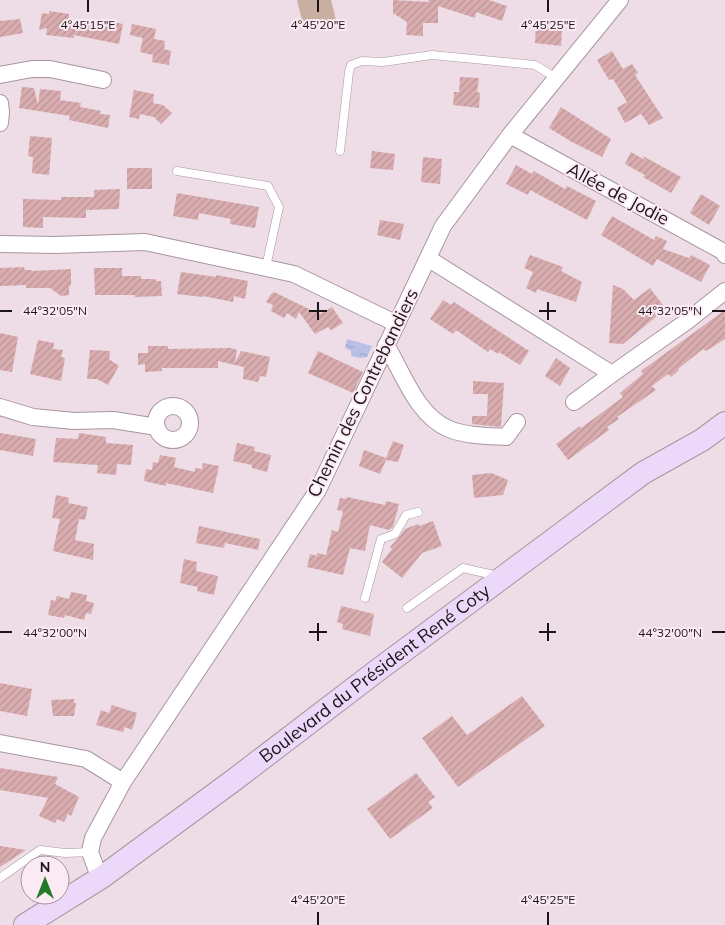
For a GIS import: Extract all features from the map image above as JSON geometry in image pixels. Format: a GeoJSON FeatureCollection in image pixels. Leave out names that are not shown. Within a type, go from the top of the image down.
{"type":"FeatureCollection","features":[{"type":"Feature","properties":{"kind":"main road"},"geometry":{"type":"LineString","coordinates":[[643,473],[725,406]]}},
{"type":"Feature","properties":{"kind":"main road","name":"Boulevard du Président René Coty"},"geometry":{"type":"LineString","coordinates":[[25,925],[102,876],[234,780],[643,473],[702,440],[725,423]]}},
{"type":"Feature","properties":{"kind":"street","name":"Chemin des Contrebandiers"},"geometry":{"type":"LineString","coordinates":[[90,852],[93,838],[123,782],[318,490],[443,226],[510,135],[620,0]]}},
{"type":"Feature","properties":{"kind":"street"},"geometry":{"type":"LineString","coordinates":[[0,75],[32,69],[50,69],[103,80]]}},
{"type":"Feature","properties":{"kind":"street"},"geometry":{"type":"LineString","coordinates":[[0,103],[0,123]]}},
{"type":"Feature","properties":{"kind":"street","name":"Allée de Jodie"},"geometry":{"type":"LineString","coordinates":[[510,135],[724,252],[725,255]]}},
{"type":"Feature","properties":{"kind":"street"},"geometry":{"type":"LineString","coordinates":[[0,244],[55,245],[145,242],[294,274],[396,324]]}},
{"type":"Feature","properties":{"kind":"street"},"geometry":{"type":"LineString","coordinates":[[429,259],[612,374]]}},
{"type":"Feature","properties":{"kind":"street"},"geometry":{"type":"LineString","coordinates":[[574,402],[686,322],[725,290]]}},
{"type":"Feature","properties":{"kind":"street"},"geometry":{"type":"LineString","coordinates":[[386,345],[412,394],[428,416],[449,430],[474,435],[506,437],[517,422]]}},
{"type":"Feature","properties":{"kind":"street"},"geometry":{"type":"LineString","coordinates":[[0,407],[33,417],[74,421],[113,420],[157,427]]}},
{"type":"Feature","properties":{"kind":"street"},"geometry":{"type":"LineString","coordinates":[[0,743],[86,759],[123,782]]}},
{"type":"Feature","properties":{"kind":"street"},"geometry":{"type":"LineString","coordinates":[[90,852],[97,871],[102,876]]}},
{"type":"Feature","properties":{"kind":"lane"},"geometry":{"type":"LineString","coordinates":[[340,150],[349,72],[351,65],[362,61],[383,62],[432,55],[535,65],[556,78]]}},
{"type":"Feature","properties":{"kind":"lane"},"geometry":{"type":"LineString","coordinates":[[176,171],[268,186],[279,207],[266,267]]}},
{"type":"Feature","properties":{"kind":"lane"},"geometry":{"type":"LineString","coordinates":[[365,598],[381,539],[395,534],[406,516],[418,512]]}},
{"type":"Feature","properties":{"kind":"lane"},"geometry":{"type":"LineString","coordinates":[[407,608],[463,568],[502,578]]}},
{"type":"Feature","properties":{"kind":"lane"},"geometry":{"type":"LineString","coordinates":[[0,878],[40,850],[65,853],[90,852]]}},
{"type":"Feature","properties":{"kind":"shaded area"},"geometry":{"type":"Polygon","coordinates":[[[297,0],[331,0],[336,20],[304,28],[297,0]]]}},
{"type":"Feature","properties":{"kind":"water"},"geometry":{"type":"Polygon","coordinates":[[[347,339],[372,346],[367,357],[351,356],[351,351],[345,348],[347,339]]]}},
{"type":"Feature","properties":{"kind":"building"},"geometry":{"type":"Polygon","coordinates":[[[393,0],[429,2],[428,0],[489,0],[507,6],[502,21],[476,12],[475,18],[438,6],[438,23],[423,23],[423,36],[406,35],[407,22],[393,13],[393,0]]]}},
{"type":"Feature","properties":{"kind":"building"},"geometry":{"type":"Polygon","coordinates":[[[49,11],[69,14],[68,22],[96,26],[97,19],[123,24],[119,44],[74,35],[74,38],[46,35],[47,28],[39,30],[42,13],[49,14],[49,11]]]}},
{"type":"Feature","properties":{"kind":"building"},"geometry":{"type":"Polygon","coordinates":[[[20,19],[23,33],[0,37],[0,21],[20,19]]]}},
{"type":"Feature","properties":{"kind":"building"},"geometry":{"type":"Polygon","coordinates":[[[132,24],[156,29],[154,39],[165,41],[164,49],[171,51],[169,65],[152,62],[153,55],[140,52],[143,38],[130,35],[132,24]]]}},
{"type":"Feature","properties":{"kind":"building"},"geometry":{"type":"Polygon","coordinates":[[[536,26],[562,28],[561,46],[535,43],[536,26]]]}},
{"type":"Feature","properties":{"kind":"building"},"geometry":{"type":"Polygon","coordinates":[[[612,51],[623,69],[632,64],[638,73],[635,75],[663,118],[649,125],[641,114],[625,123],[617,108],[627,102],[613,79],[609,80],[597,60],[612,51]]]}},
{"type":"Feature","properties":{"kind":"building"},"geometry":{"type":"Polygon","coordinates":[[[460,77],[479,78],[477,92],[480,93],[479,108],[453,105],[454,92],[459,92],[460,77]]]}},
{"type":"Feature","properties":{"kind":"building"},"geometry":{"type":"Polygon","coordinates":[[[22,87],[34,88],[38,105],[40,89],[61,91],[60,100],[81,103],[80,107],[101,111],[100,114],[110,115],[108,128],[69,120],[70,116],[19,108],[22,87]]]}},
{"type":"Feature","properties":{"kind":"building"},"geometry":{"type":"Polygon","coordinates":[[[134,90],[154,94],[153,103],[163,105],[172,113],[161,124],[154,117],[140,114],[139,119],[129,117],[134,90]]]}},
{"type":"Feature","properties":{"kind":"building"},"geometry":{"type":"Polygon","coordinates":[[[561,107],[611,139],[602,157],[549,128],[561,107]]]}},
{"type":"Feature","properties":{"kind":"building"},"geometry":{"type":"Polygon","coordinates":[[[30,136],[52,138],[49,175],[32,173],[33,157],[28,156],[30,136]]]}},
{"type":"Feature","properties":{"kind":"building"},"geometry":{"type":"Polygon","coordinates":[[[372,151],[395,154],[393,170],[370,168],[372,151]]]}},
{"type":"Feature","properties":{"kind":"building"},"geometry":{"type":"Polygon","coordinates":[[[631,152],[645,160],[643,156],[681,177],[671,193],[625,164],[631,152]]]}},
{"type":"Feature","properties":{"kind":"building"},"geometry":{"type":"Polygon","coordinates":[[[423,157],[442,159],[440,184],[421,182],[423,157]]]}},
{"type":"Feature","properties":{"kind":"building"},"geometry":{"type":"Polygon","coordinates":[[[516,165],[532,174],[534,171],[565,189],[567,186],[596,201],[587,220],[530,190],[528,195],[506,184],[516,165]]]}},
{"type":"Feature","properties":{"kind":"building"},"geometry":{"type":"Polygon","coordinates":[[[127,168],[152,168],[152,189],[127,189],[127,168]]]}},
{"type":"Feature","properties":{"kind":"building"},"geometry":{"type":"Polygon","coordinates":[[[120,189],[119,209],[86,210],[86,218],[43,217],[43,228],[23,227],[23,199],[61,200],[61,197],[94,197],[94,190],[120,189]]]}},
{"type":"Feature","properties":{"kind":"building"},"geometry":{"type":"Polygon","coordinates":[[[177,193],[259,207],[255,228],[230,224],[231,219],[199,213],[198,220],[173,216],[177,193]]]}},
{"type":"Feature","properties":{"kind":"building"},"geometry":{"type":"Polygon","coordinates":[[[701,194],[720,206],[709,225],[690,213],[701,194]]]}},
{"type":"Feature","properties":{"kind":"building"},"geometry":{"type":"Polygon","coordinates":[[[612,216],[654,240],[656,236],[667,241],[663,249],[689,258],[691,255],[710,265],[701,282],[657,259],[653,266],[601,235],[612,216]]]}},
{"type":"Feature","properties":{"kind":"building"},"geometry":{"type":"Polygon","coordinates":[[[380,220],[404,224],[400,240],[377,235],[380,220]]]}},
{"type":"Feature","properties":{"kind":"building"},"geometry":{"type":"Polygon","coordinates":[[[530,255],[563,267],[561,271],[582,282],[576,302],[537,289],[536,293],[526,288],[533,272],[524,268],[530,255]]]}},
{"type":"Feature","properties":{"kind":"building"},"geometry":{"type":"Polygon","coordinates":[[[24,267],[25,270],[32,271],[71,269],[69,295],[61,296],[50,288],[26,288],[26,285],[0,286],[0,268],[24,267]]]}},
{"type":"Feature","properties":{"kind":"building"},"geometry":{"type":"Polygon","coordinates":[[[94,268],[122,268],[122,276],[141,276],[141,279],[161,281],[162,296],[95,295],[94,268]]]}},
{"type":"Feature","properties":{"kind":"building"},"geometry":{"type":"Polygon","coordinates":[[[181,272],[216,277],[216,275],[248,281],[245,299],[234,296],[233,302],[203,296],[177,294],[181,272]]]}},
{"type":"Feature","properties":{"kind":"building"},"geometry":{"type":"Polygon","coordinates":[[[613,285],[623,289],[634,300],[650,288],[663,305],[654,312],[657,316],[623,344],[609,343],[613,285]]]}},
{"type":"Feature","properties":{"kind":"building"},"geometry":{"type":"Polygon","coordinates":[[[274,292],[320,314],[332,307],[343,323],[331,330],[328,327],[315,334],[299,312],[296,319],[287,313],[284,318],[271,311],[273,305],[266,302],[274,292]]]}},
{"type":"Feature","properties":{"kind":"building"},"geometry":{"type":"Polygon","coordinates":[[[443,300],[451,305],[454,302],[529,351],[520,365],[499,352],[498,354],[490,349],[488,352],[456,330],[453,334],[430,319],[443,300]]]}},
{"type":"Feature","properties":{"kind":"building"},"geometry":{"type":"Polygon","coordinates":[[[725,310],[725,339],[706,351],[703,349],[671,377],[668,374],[652,386],[656,390],[617,417],[619,419],[607,427],[609,430],[568,460],[556,444],[623,397],[620,393],[643,374],[641,371],[725,310]]]}},
{"type":"Feature","properties":{"kind":"building"},"geometry":{"type":"Polygon","coordinates":[[[0,333],[18,337],[12,372],[0,370],[0,333]]]}},
{"type":"Feature","properties":{"kind":"building"},"geometry":{"type":"Polygon","coordinates":[[[38,340],[54,343],[53,349],[63,350],[61,357],[65,358],[61,381],[30,374],[38,340]]]}},
{"type":"Feature","properties":{"kind":"building"},"geometry":{"type":"Polygon","coordinates":[[[148,346],[168,346],[168,349],[231,348],[237,350],[235,363],[241,351],[270,357],[266,377],[260,376],[258,382],[243,379],[244,367],[218,361],[218,368],[162,368],[162,371],[145,372],[145,364],[138,365],[138,353],[148,353],[148,346]]]}},
{"type":"Feature","properties":{"kind":"building"},"geometry":{"type":"Polygon","coordinates":[[[90,350],[110,351],[109,359],[119,366],[108,385],[97,379],[87,379],[90,350]]]}},
{"type":"Feature","properties":{"kind":"building"},"geometry":{"type":"Polygon","coordinates":[[[318,351],[363,372],[353,393],[308,373],[318,351]]]}},
{"type":"Feature","properties":{"kind":"building"},"geometry":{"type":"Polygon","coordinates":[[[556,358],[570,368],[560,386],[545,376],[556,358]]]}},
{"type":"Feature","properties":{"kind":"building"},"geometry":{"type":"Polygon","coordinates":[[[473,381],[504,383],[501,427],[472,424],[472,416],[487,416],[488,394],[473,394],[473,381]]]}},
{"type":"Feature","properties":{"kind":"building"},"geometry":{"type":"Polygon","coordinates":[[[0,433],[36,439],[33,456],[0,450],[0,433]]]}},
{"type":"Feature","properties":{"kind":"building"},"geometry":{"type":"Polygon","coordinates":[[[79,433],[106,437],[106,443],[133,445],[131,465],[117,464],[116,475],[97,473],[98,465],[53,462],[56,438],[78,439],[79,433]]]}},
{"type":"Feature","properties":{"kind":"building"},"geometry":{"type":"Polygon","coordinates":[[[393,441],[404,445],[398,462],[386,460],[380,474],[359,466],[364,450],[386,458],[393,441]]]}},
{"type":"Feature","properties":{"kind":"building"},"geometry":{"type":"Polygon","coordinates":[[[237,443],[255,447],[254,451],[271,455],[267,472],[252,468],[252,465],[233,461],[237,443]]]}},
{"type":"Feature","properties":{"kind":"building"},"geometry":{"type":"Polygon","coordinates":[[[160,455],[176,458],[174,467],[195,472],[195,468],[202,469],[203,463],[219,466],[213,493],[166,483],[166,486],[144,481],[146,469],[152,470],[153,462],[158,463],[160,455]]]}},
{"type":"Feature","properties":{"kind":"building"},"geometry":{"type":"Polygon","coordinates":[[[491,473],[508,480],[503,495],[474,498],[472,475],[491,473]]]}},
{"type":"Feature","properties":{"kind":"building"},"geometry":{"type":"Polygon","coordinates":[[[56,495],[69,498],[68,503],[88,507],[85,520],[79,519],[75,540],[94,544],[93,560],[53,551],[60,519],[52,518],[56,495]]]}},
{"type":"Feature","properties":{"kind":"building"},"geometry":{"type":"Polygon","coordinates":[[[347,497],[385,505],[386,501],[399,504],[393,527],[389,530],[370,525],[365,551],[350,548],[343,575],[307,567],[310,554],[317,556],[317,553],[326,555],[332,530],[338,532],[343,511],[337,510],[340,498],[346,499],[347,497]]]}},
{"type":"Feature","properties":{"kind":"building"},"geometry":{"type":"Polygon","coordinates":[[[433,521],[442,546],[422,553],[402,578],[382,562],[392,549],[390,547],[405,529],[433,521]]]}},
{"type":"Feature","properties":{"kind":"building"},"geometry":{"type":"Polygon","coordinates":[[[199,526],[260,539],[258,550],[225,543],[224,548],[196,543],[199,526]]]}},
{"type":"Feature","properties":{"kind":"building"},"geometry":{"type":"Polygon","coordinates":[[[184,559],[197,562],[196,571],[218,576],[214,595],[197,591],[198,587],[180,583],[184,559]]]}},
{"type":"Feature","properties":{"kind":"building"},"geometry":{"type":"Polygon","coordinates":[[[71,592],[87,595],[86,601],[94,603],[91,614],[86,613],[84,620],[65,615],[64,618],[48,615],[51,600],[55,601],[57,596],[69,599],[71,592]]]}},
{"type":"Feature","properties":{"kind":"building"},"geometry":{"type":"Polygon","coordinates":[[[341,606],[374,614],[370,636],[342,629],[343,624],[337,622],[341,606]]]}},
{"type":"Feature","properties":{"kind":"building"},"geometry":{"type":"Polygon","coordinates":[[[0,683],[32,689],[27,716],[0,711],[0,683]]]}},
{"type":"Feature","properties":{"kind":"building"},"geometry":{"type":"Polygon","coordinates":[[[522,696],[545,726],[458,787],[422,738],[452,716],[467,735],[522,696]]]}},
{"type":"Feature","properties":{"kind":"building"},"geometry":{"type":"Polygon","coordinates":[[[74,699],[74,703],[76,703],[74,716],[53,716],[51,700],[74,699]]]}},
{"type":"Feature","properties":{"kind":"building"},"geometry":{"type":"Polygon","coordinates":[[[112,705],[137,713],[132,730],[125,727],[123,732],[96,725],[101,710],[109,713],[112,705]]]}},
{"type":"Feature","properties":{"kind":"building"},"geometry":{"type":"Polygon","coordinates":[[[0,768],[58,777],[55,784],[79,797],[71,816],[68,814],[64,822],[57,819],[55,823],[39,816],[48,798],[0,790],[0,768]]]}},
{"type":"Feature","properties":{"kind":"building"},"geometry":{"type":"Polygon","coordinates":[[[416,773],[435,797],[428,802],[433,808],[390,839],[367,809],[416,773]]]}},
{"type":"Feature","properties":{"kind":"building"},"geometry":{"type":"Polygon","coordinates":[[[0,846],[26,850],[0,867],[0,846]]]}}]}
